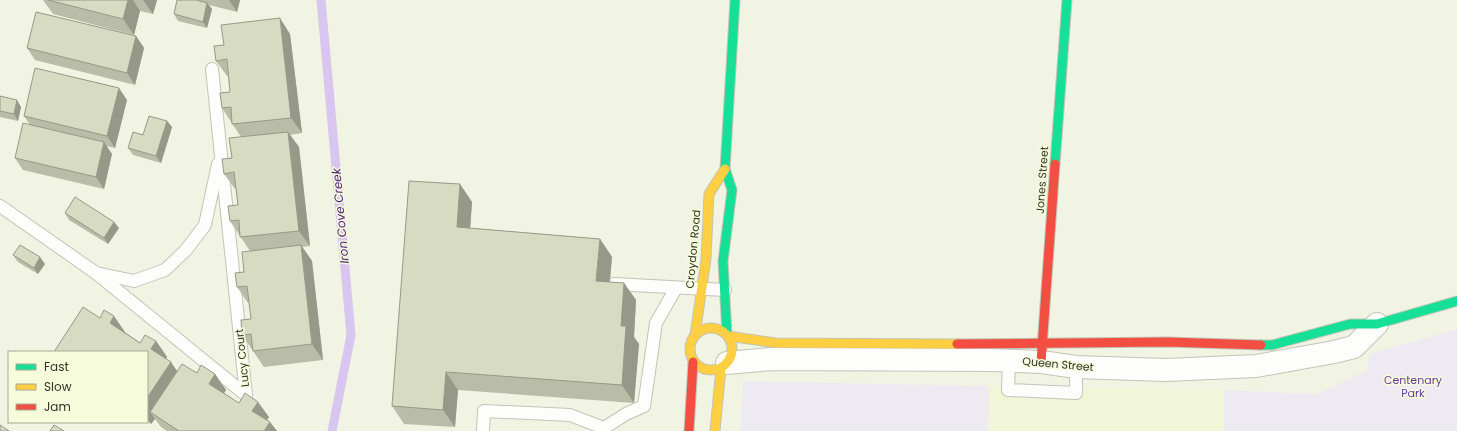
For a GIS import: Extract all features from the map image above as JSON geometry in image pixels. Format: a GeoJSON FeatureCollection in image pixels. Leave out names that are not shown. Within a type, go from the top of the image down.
{"type":"FeatureCollection","features":[{"type":"Feature","properties":{"kind":"street","name":"Croydon Road"},"geometry":{"type":"LineString","coordinates":[[727,335],[723,261],[732,190],[725,169],[735,0]]}},
{"type":"Feature","properties":{"kind":"street","name":"Jones Street"},"geometry":{"type":"LineString","coordinates":[[1042,353],[1067,0]]}},
{"type":"Feature","properties":{"kind":"street","name":"Croydon Road"},"geometry":{"type":"LineString","coordinates":[[695,335],[706,259],[709,194],[725,169]]}},
{"type":"Feature","properties":{"kind":"street","name":"Queen Street"},"geometry":{"type":"LineString","coordinates":[[724,365],[771,359],[1009,360],[1042,353],[1168,342],[1272,345],[1350,324],[1377,324],[1457,301]]}},
{"type":"Feature","properties":{"kind":"street","name":"Queen Street"},"geometry":{"type":"LineString","coordinates":[[727,335],[776,343],[1042,353],[1076,368],[1166,370],[1256,366],[1334,352],[1354,347],[1377,324]]}},
{"type":"Feature","properties":{"kind":"street"},"geometry":{"type":"LineString","coordinates":[[688,431],[693,362],[689,348],[691,341],[700,330],[714,328],[721,330],[727,335],[732,348],[731,356],[724,365],[715,370],[703,369],[693,362]]}},
{"type":"Feature","properties":{"kind":"street"},"geometry":{"type":"LineString","coordinates":[[716,431],[724,365]]}},
{"type":"Feature","properties":{"kind":"lane","name":"Lucy Court"},"geometry":{"type":"LineString","coordinates":[[0,206],[96,273],[246,395],[212,69]]}},
{"type":"Feature","properties":{"kind":"lane","name":"Lucy Court"},"geometry":{"type":"LineString","coordinates":[[96,273],[134,281],[165,270],[186,250],[205,225],[220,153]]}},
{"type":"Feature","properties":{"kind":"lane"},"geometry":{"type":"LineString","coordinates":[[614,284],[725,290]]}},
{"type":"Feature","properties":{"kind":"lane"},"geometry":{"type":"LineString","coordinates":[[483,431],[484,411],[570,415],[604,430],[626,414],[644,406],[656,323],[676,288]]}},
{"type":"Feature","properties":{"kind":"lane"},"geometry":{"type":"LineString","coordinates":[[1009,360],[1008,390],[1076,393],[1076,368]]}},
{"type":"Feature","properties":{"kind":"shaded area"},"geometry":{"type":"Polygon","coordinates":[[[989,386],[1224,390],[1224,431],[988,431],[989,386]]]}},
{"type":"Feature","properties":{"kind":"green space","name":"Centenary Park"},"geometry":{"type":"Polygon","coordinates":[[[1457,329],[1457,431],[1224,431],[1224,390],[1317,394],[1367,371],[1369,354],[1457,329]]]}},
{"type":"Feature","properties":{"kind":"green space"},"geometry":{"type":"Polygon","coordinates":[[[743,381],[989,386],[988,431],[740,431],[743,381]]]}},
{"type":"Feature","properties":{"kind":"building"},"geometry":{"type":"Polygon","coordinates":[[[48,0],[128,0],[123,19],[48,0]]]}},
{"type":"Feature","properties":{"kind":"building"},"geometry":{"type":"Polygon","coordinates":[[[177,0],[196,0],[207,3],[203,22],[174,14],[177,0]]]}},
{"type":"Feature","properties":{"kind":"building"},"geometry":{"type":"Polygon","coordinates":[[[36,12],[136,36],[127,73],[27,48],[36,12]]]}},
{"type":"Feature","properties":{"kind":"building"},"geometry":{"type":"Polygon","coordinates":[[[280,18],[291,118],[232,124],[231,107],[222,108],[220,93],[230,92],[227,59],[216,61],[214,46],[224,45],[221,25],[280,18]]]}},
{"type":"Feature","properties":{"kind":"building"},"geometry":{"type":"Polygon","coordinates":[[[35,68],[119,88],[107,136],[24,116],[35,68]]]}},
{"type":"Feature","properties":{"kind":"building"},"geometry":{"type":"Polygon","coordinates":[[[0,96],[17,100],[14,114],[0,111],[0,96]]]}},
{"type":"Feature","properties":{"kind":"building"},"geometry":{"type":"Polygon","coordinates":[[[149,116],[167,121],[156,156],[128,148],[133,132],[143,135],[149,116]]]}},
{"type":"Feature","properties":{"kind":"building"},"geometry":{"type":"Polygon","coordinates":[[[23,123],[104,142],[96,177],[15,158],[23,123]]]}},
{"type":"Feature","properties":{"kind":"building"},"geometry":{"type":"Polygon","coordinates":[[[288,132],[299,231],[240,237],[239,220],[230,221],[228,206],[238,205],[234,172],[224,174],[222,159],[232,158],[229,138],[288,132]]]}},
{"type":"Feature","properties":{"kind":"building"},"geometry":{"type":"Polygon","coordinates":[[[409,181],[460,184],[457,227],[600,239],[596,281],[624,283],[621,326],[626,326],[622,385],[446,372],[443,410],[392,406],[409,181]]]}},
{"type":"Feature","properties":{"kind":"building"},"geometry":{"type":"Polygon","coordinates":[[[75,197],[114,222],[104,238],[65,213],[75,197]]]}},
{"type":"Feature","properties":{"kind":"building"},"geometry":{"type":"Polygon","coordinates":[[[20,245],[40,257],[34,268],[13,255],[20,245]]]}},
{"type":"Feature","properties":{"kind":"building"},"geometry":{"type":"Polygon","coordinates":[[[301,245],[312,344],[253,351],[251,334],[242,335],[241,320],[251,319],[247,286],[237,287],[235,273],[244,272],[242,252],[301,245]]]}},
{"type":"Feature","properties":{"kind":"building"},"geometry":{"type":"Polygon","coordinates":[[[83,307],[100,318],[104,310],[114,316],[110,323],[140,343],[145,335],[156,341],[151,349],[171,362],[148,396],[148,351],[55,351],[83,307]]]}},
{"type":"Feature","properties":{"kind":"building"},"geometry":{"type":"Polygon","coordinates":[[[182,364],[197,373],[201,365],[215,374],[209,384],[239,403],[245,393],[258,402],[252,411],[270,422],[264,431],[179,431],[150,412],[182,364]]]}},
{"type":"Feature","properties":{"kind":"building"},"geometry":{"type":"Polygon","coordinates":[[[0,425],[9,431],[0,431],[0,425]]]}},
{"type":"Feature","properties":{"kind":"building"},"geometry":{"type":"Polygon","coordinates":[[[54,425],[64,431],[50,431],[54,425]]]}},
{"type":"Feature","properties":{"kind":"waterway","name":"Iron Cove Creek"},"geometry":{"type":"LineString","coordinates":[[321,0],[351,335],[332,431]]}},
{"type":"Feature","properties":{"kind":"traffic: fast"},"geometry":{"type":"LineString","coordinates":[[727,335],[723,261],[732,190],[725,169],[735,0]]}},
{"type":"Feature","properties":{"kind":"traffic: fast"},"geometry":{"type":"LineString","coordinates":[[1055,164],[1067,0]]}},
{"type":"Feature","properties":{"kind":"traffic: fast"},"geometry":{"type":"LineString","coordinates":[[1261,345],[1272,345],[1350,324],[1377,324],[1457,301]]}},
{"type":"Feature","properties":{"kind":"traffic: slow"},"geometry":{"type":"LineString","coordinates":[[695,335],[706,259],[709,194],[725,169]]}},
{"type":"Feature","properties":{"kind":"traffic: slow"},"geometry":{"type":"LineString","coordinates":[[707,328],[715,328],[723,331],[729,337],[732,349],[729,361],[723,367],[715,370],[707,370],[699,367],[693,361],[690,353],[690,345],[693,337],[699,331],[707,328]]}},
{"type":"Feature","properties":{"kind":"traffic: slow"},"geometry":{"type":"LineString","coordinates":[[728,336],[776,343],[957,344]]}},
{"type":"Feature","properties":{"kind":"traffic: slow"},"geometry":{"type":"LineString","coordinates":[[715,431],[721,368]]}},
{"type":"Feature","properties":{"kind":"traffic: jam"},"geometry":{"type":"LineString","coordinates":[[1041,362],[1055,164]]}},
{"type":"Feature","properties":{"kind":"traffic: jam"},"geometry":{"type":"LineString","coordinates":[[957,344],[1168,342],[1261,345]]}},
{"type":"Feature","properties":{"kind":"traffic: jam"},"geometry":{"type":"LineString","coordinates":[[689,431],[693,362]]}}]}
